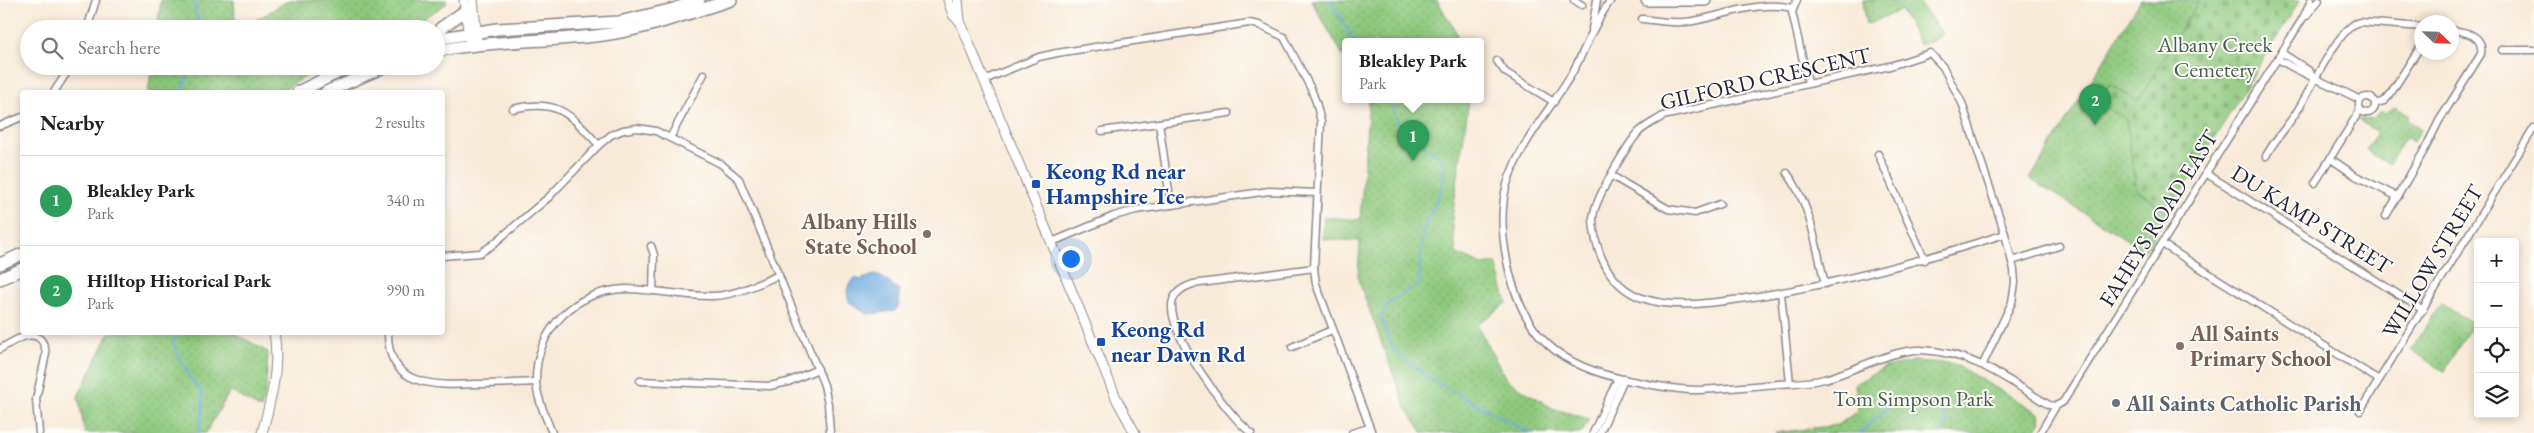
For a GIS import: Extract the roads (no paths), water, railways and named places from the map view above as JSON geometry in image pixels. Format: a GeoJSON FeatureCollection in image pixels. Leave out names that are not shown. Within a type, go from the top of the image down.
{"type":"FeatureCollection","features":[{"type":"Feature","properties":{"kind":"highway"},"geometry":{"type":"LineString","coordinates":[[445,48],[473,38],[636,19],[699,0]]}},
{"type":"Feature","properties":{"kind":"highway"},"geometry":{"type":"LineString","coordinates":[[445,37],[566,39],[623,32],[731,0]]}},
{"type":"Feature","properties":{"kind":"highway"},"geometry":{"type":"LineString","coordinates":[[1647,0],[1705,0]]}},
{"type":"Feature","properties":{"kind":"highway"},"geometry":{"type":"LineString","coordinates":[[445,24],[464,6]]}},
{"type":"Feature","properties":{"kind":"highway"},"geometry":{"type":"LineString","coordinates":[[302,90],[333,75]]}},
{"type":"Feature","properties":{"kind":"highway"},"geometry":{"type":"LineString","coordinates":[[331,90],[365,75]]}},
{"type":"Feature","properties":{"kind":"highway"},"geometry":{"type":"LineString","coordinates":[[0,264],[20,255]]}},
{"type":"Feature","properties":{"kind":"highway"},"geometry":{"type":"LineString","coordinates":[[0,279],[20,270]]}},
{"type":"Feature","properties":{"kind":"street"},"geometry":{"type":"LineString","coordinates":[[90,20],[96,0]]}},
{"type":"Feature","properties":{"kind":"street"},"geometry":{"type":"LineString","coordinates":[[472,0],[473,38]]}},
{"type":"Feature","properties":{"kind":"street"},"geometry":{"type":"LineString","coordinates":[[948,0],[953,15],[960,21]]}},
{"type":"Feature","properties":{"kind":"street"},"geometry":{"type":"LineString","coordinates":[[958,0],[960,21],[1117,400],[1134,433]]}},
{"type":"Feature","properties":{"kind":"street"},"geometry":{"type":"LineString","coordinates":[[1574,0],[1582,4]]}},
{"type":"Feature","properties":{"kind":"street"},"geometry":{"type":"LineString","coordinates":[[1592,30],[1598,0]]}},
{"type":"Feature","properties":{"kind":"street"},"geometry":{"type":"LineString","coordinates":[[1611,0],[1592,30],[1574,70],[1521,154],[1507,185],[1502,222],[1511,284],[1526,319],[1538,335],[1553,349],[1591,371],[1621,379],[1671,388],[1696,390],[1821,380],[1917,350],[1959,355],[1983,364],[2049,406],[2056,406]]}},
{"type":"Feature","properties":{"kind":"street"},"geometry":{"type":"LineString","coordinates":[[1797,0],[1792,8],[1808,84]]}},
{"type":"Feature","properties":{"kind":"street","name":"FAHEYS ROAD EAST"},"geometry":{"type":"LineString","coordinates":[[2040,433],[2056,406],[2063,402],[2207,174],[2303,18],[2311,0]]}},
{"type":"Feature","properties":{"kind":"street","name":"FAHEYS ROAD EAST"},"geometry":{"type":"LineString","coordinates":[[2303,18],[2319,0]]}},
{"type":"Feature","properties":{"kind":"street"},"geometry":{"type":"LineString","coordinates":[[1642,19],[1694,21],[1771,3],[1792,8]]}},
{"type":"Feature","properties":{"kind":"street"},"geometry":{"type":"LineString","coordinates":[[464,6],[473,38]]}},
{"type":"Feature","properties":{"kind":"street"},"geometry":{"type":"LineString","coordinates":[[2266,156],[2296,113],[2332,50],[2354,23],[2414,27]]}},
{"type":"Feature","properties":{"kind":"street"},"geometry":{"type":"LineString","coordinates":[[984,80],[1058,52],[1248,24],[1260,25],[1284,37],[1311,89],[1321,122],[1314,268],[1316,284],[1370,430],[1352,433]]}},
{"type":"Feature","properties":{"kind":"street"},"geometry":{"type":"LineString","coordinates":[[2386,216],[2426,149],[2439,121],[2481,54],[2481,46],[2476,38],[2467,32],[2459,31]]}},
{"type":"Feature","properties":{"kind":"street"},"geometry":{"type":"LineString","coordinates":[[2502,50],[2534,50]]}},
{"type":"Feature","properties":{"kind":"street","name":"GILFORD CRESCENT"},"geometry":{"type":"LineString","coordinates":[[1930,52],[1943,67],[1962,102],[2005,234],[1925,260],[1781,293],[1721,301],[1663,303],[1641,298],[1624,288],[1610,274],[1601,260],[1595,241],[1593,216],[1600,195],[1639,132],[1663,116],[1808,84],[1890,66],[1930,52]]}},
{"type":"Feature","properties":{"kind":"street"},"geometry":{"type":"LineString","coordinates":[[2280,56],[2307,76],[2360,100]]}},
{"type":"Feature","properties":{"kind":"street"},"geometry":{"type":"LineString","coordinates":[[2375,104],[2384,101],[2389,96],[2414,57]]}},
{"type":"Feature","properties":{"kind":"street"},"geometry":{"type":"LineString","coordinates":[[1497,61],[1506,72],[1554,102]]}},
{"type":"Feature","properties":{"kind":"street"},"geometry":{"type":"LineString","coordinates":[[670,138],[704,74]]}},
{"type":"Feature","properties":{"kind":"street"},"geometry":{"type":"LineString","coordinates":[[55,90],[65,75]]}},
{"type":"Feature","properties":{"kind":"street"},"geometry":{"type":"LineString","coordinates":[[2360,100],[2369,96],[2375,104]]}},
{"type":"Feature","properties":{"kind":"street"},"geometry":{"type":"LineString","coordinates":[[2315,183],[2360,110],[2360,100]]}},
{"type":"Feature","properties":{"kind":"street"},"geometry":{"type":"LineString","coordinates":[[2360,110],[2365,113],[2372,112],[2375,104]]}},
{"type":"Feature","properties":{"kind":"street"},"geometry":{"type":"LineString","coordinates":[[513,109],[527,106],[562,109],[599,145]]}},
{"type":"Feature","properties":{"kind":"street"},"geometry":{"type":"LineString","coordinates":[[1102,131],[1229,113]]}},
{"type":"Feature","properties":{"kind":"street"},"geometry":{"type":"LineString","coordinates":[[0,126],[20,118]]}},
{"type":"Feature","properties":{"kind":"street"},"geometry":{"type":"LineString","coordinates":[[1159,123],[1171,205]]}},
{"type":"Feature","properties":{"kind":"street"},"geometry":{"type":"LineString","coordinates":[[445,256],[480,253],[491,246],[548,197],[611,135],[637,128],[656,131],[721,164],[739,179],[818,369],[828,404],[830,433]]}},
{"type":"Feature","properties":{"kind":"street","name":"WILLOW STREET"},"geometry":{"type":"LineString","coordinates":[[2360,411],[2534,128]]}},
{"type":"Feature","properties":{"kind":"street"},"geometry":{"type":"LineString","coordinates":[[1878,154],[1925,260]]}},
{"type":"Feature","properties":{"kind":"street"},"geometry":{"type":"LineString","coordinates":[[2331,158],[2356,176],[2398,197]]}},
{"type":"Feature","properties":{"kind":"street"},"geometry":{"type":"LineString","coordinates":[[1787,173],[1796,185],[1804,202],[1825,284]]}},
{"type":"Feature","properties":{"kind":"street","name":"DU KAMP STREET"},"geometry":{"type":"LineString","coordinates":[[2207,174],[2423,310]]}},
{"type":"Feature","properties":{"kind":"street"},"geometry":{"type":"LineString","coordinates":[[1612,176],[1668,209],[1694,213],[1720,204]]}},
{"type":"Feature","properties":{"kind":"street"},"geometry":{"type":"LineString","coordinates":[[1052,242],[1114,216],[1171,205],[1269,191],[1317,192]]}},
{"type":"Feature","properties":{"kind":"street"},"geometry":{"type":"LineString","coordinates":[[1983,364],[2012,302],[2015,283],[2012,260],[2005,234]]}},
{"type":"Feature","properties":{"kind":"street"},"geometry":{"type":"LineString","coordinates":[[2162,244],[2379,380]]}},
{"type":"Feature","properties":{"kind":"street"},"geometry":{"type":"LineString","coordinates":[[651,246],[654,255],[653,291]]}},
{"type":"Feature","properties":{"kind":"street"},"geometry":{"type":"LineString","coordinates":[[2012,260],[2058,246]]}},
{"type":"Feature","properties":{"kind":"street"},"geometry":{"type":"LineString","coordinates":[[1251,433],[1221,403],[1206,382],[1177,328],[1172,313],[1173,300],[1181,289],[1193,284],[1314,268]]}},
{"type":"Feature","properties":{"kind":"street"},"geometry":{"type":"LineString","coordinates":[[552,433],[536,382],[538,361],[545,340],[566,311],[592,294],[626,289],[721,295],[745,289],[779,275]]}},
{"type":"Feature","properties":{"kind":"street"},"geometry":{"type":"LineString","coordinates":[[1781,293],[1790,383]]}},
{"type":"Feature","properties":{"kind":"street"},"geometry":{"type":"LineString","coordinates":[[1292,347],[1332,330]]}},
{"type":"Feature","properties":{"kind":"street"},"geometry":{"type":"LineString","coordinates":[[0,348],[24,335]]}},
{"type":"Feature","properties":{"kind":"street"},"geometry":{"type":"LineString","coordinates":[[32,335],[41,341],[45,347],[46,354],[36,399],[39,433]]}},
{"type":"Feature","properties":{"kind":"street"},"geometry":{"type":"LineString","coordinates":[[262,433],[277,361],[274,335]]}},
{"type":"Feature","properties":{"kind":"street"},"geometry":{"type":"LineString","coordinates":[[388,335],[391,358],[405,373],[422,383],[440,386],[536,382]]}},
{"type":"Feature","properties":{"kind":"street"},"geometry":{"type":"LineString","coordinates":[[640,381],[770,386],[788,382],[818,369]]}},
{"type":"Feature","properties":{"kind":"street"},"geometry":{"type":"LineString","coordinates":[[1593,433],[1621,379]]}},
{"type":"Feature","properties":{"kind":"street"},"geometry":{"type":"LineString","coordinates":[[1600,433],[1621,379]]}},
{"type":"Feature","properties":{"kind":"water"},"geometry":{"type":"Polygon","coordinates":[[[874,275],[881,277],[899,290],[899,305],[895,311],[868,314],[849,302],[847,291],[850,282],[856,278],[860,280],[874,275]]]}},
{"type":"Feature","properties":{"kind":"waterway"},"geometry":{"type":"LineString","coordinates":[[194,0],[197,20]]}},
{"type":"Feature","properties":{"kind":"waterway"},"geometry":{"type":"LineString","coordinates":[[1330,0],[1352,38]]}},
{"type":"Feature","properties":{"kind":"waterway"},"geometry":{"type":"LineString","coordinates":[[181,90],[188,75]]}},
{"type":"Feature","properties":{"kind":"waterway"},"geometry":{"type":"LineString","coordinates":[[1390,103],[1403,131],[1438,155],[1443,162],[1444,171],[1440,191],[1423,234],[1419,284],[1386,305],[1381,318],[1390,341],[1396,352],[1426,377],[1530,433]]}},
{"type":"Feature","properties":{"kind":"waterway"},"geometry":{"type":"LineString","coordinates":[[175,335],[173,344],[189,377],[201,391],[203,407],[199,433]]}},
{"type":"Feature","properties":{"kind":"waterway"},"geometry":{"type":"LineString","coordinates":[[1859,433],[1894,403],[1911,397],[1937,407],[1948,423],[1942,433]]}},
{"type":"Feature","properties":{"kind":"place","name":"Hilltop Historical Park"},"geometry":{"type":"Point","coordinates":[2095,125]}},
{"type":"Feature","properties":{"kind":"place","name":"Bleakley Park"},"geometry":{"type":"Point","coordinates":[1413,161]}},
{"type":"Feature","properties":{"kind":"place","name":"Keong Rd near Hampshire Tce"},"geometry":{"type":"Point","coordinates":[1036,184]}},
{"type":"Feature","properties":{"kind":"place","name":"Albany Hills State School"},"geometry":{"type":"Point","coordinates":[927,234]}},
{"type":"Feature","properties":{"kind":"place","name":"Keong Rd near Dawn Rd"},"geometry":{"type":"Point","coordinates":[1101,342]}},
{"type":"Feature","properties":{"kind":"place","name":"All Saints Primary School"},"geometry":{"type":"Point","coordinates":[2180,346]}},
{"type":"Feature","properties":{"kind":"place","name":"All Saints Catholic Parish"},"geometry":{"type":"Point","coordinates":[2116,403]}},
{"type":"Feature","properties":{"kind":"park label","name":"Albany Creek Cemetery"},"geometry":{"type":"Point","coordinates":[2215,56]}},
{"type":"Feature","properties":{"kind":"park label","name":"Tom Simpson Park"},"geometry":{"type":"Point","coordinates":[1913,398]}}]}
